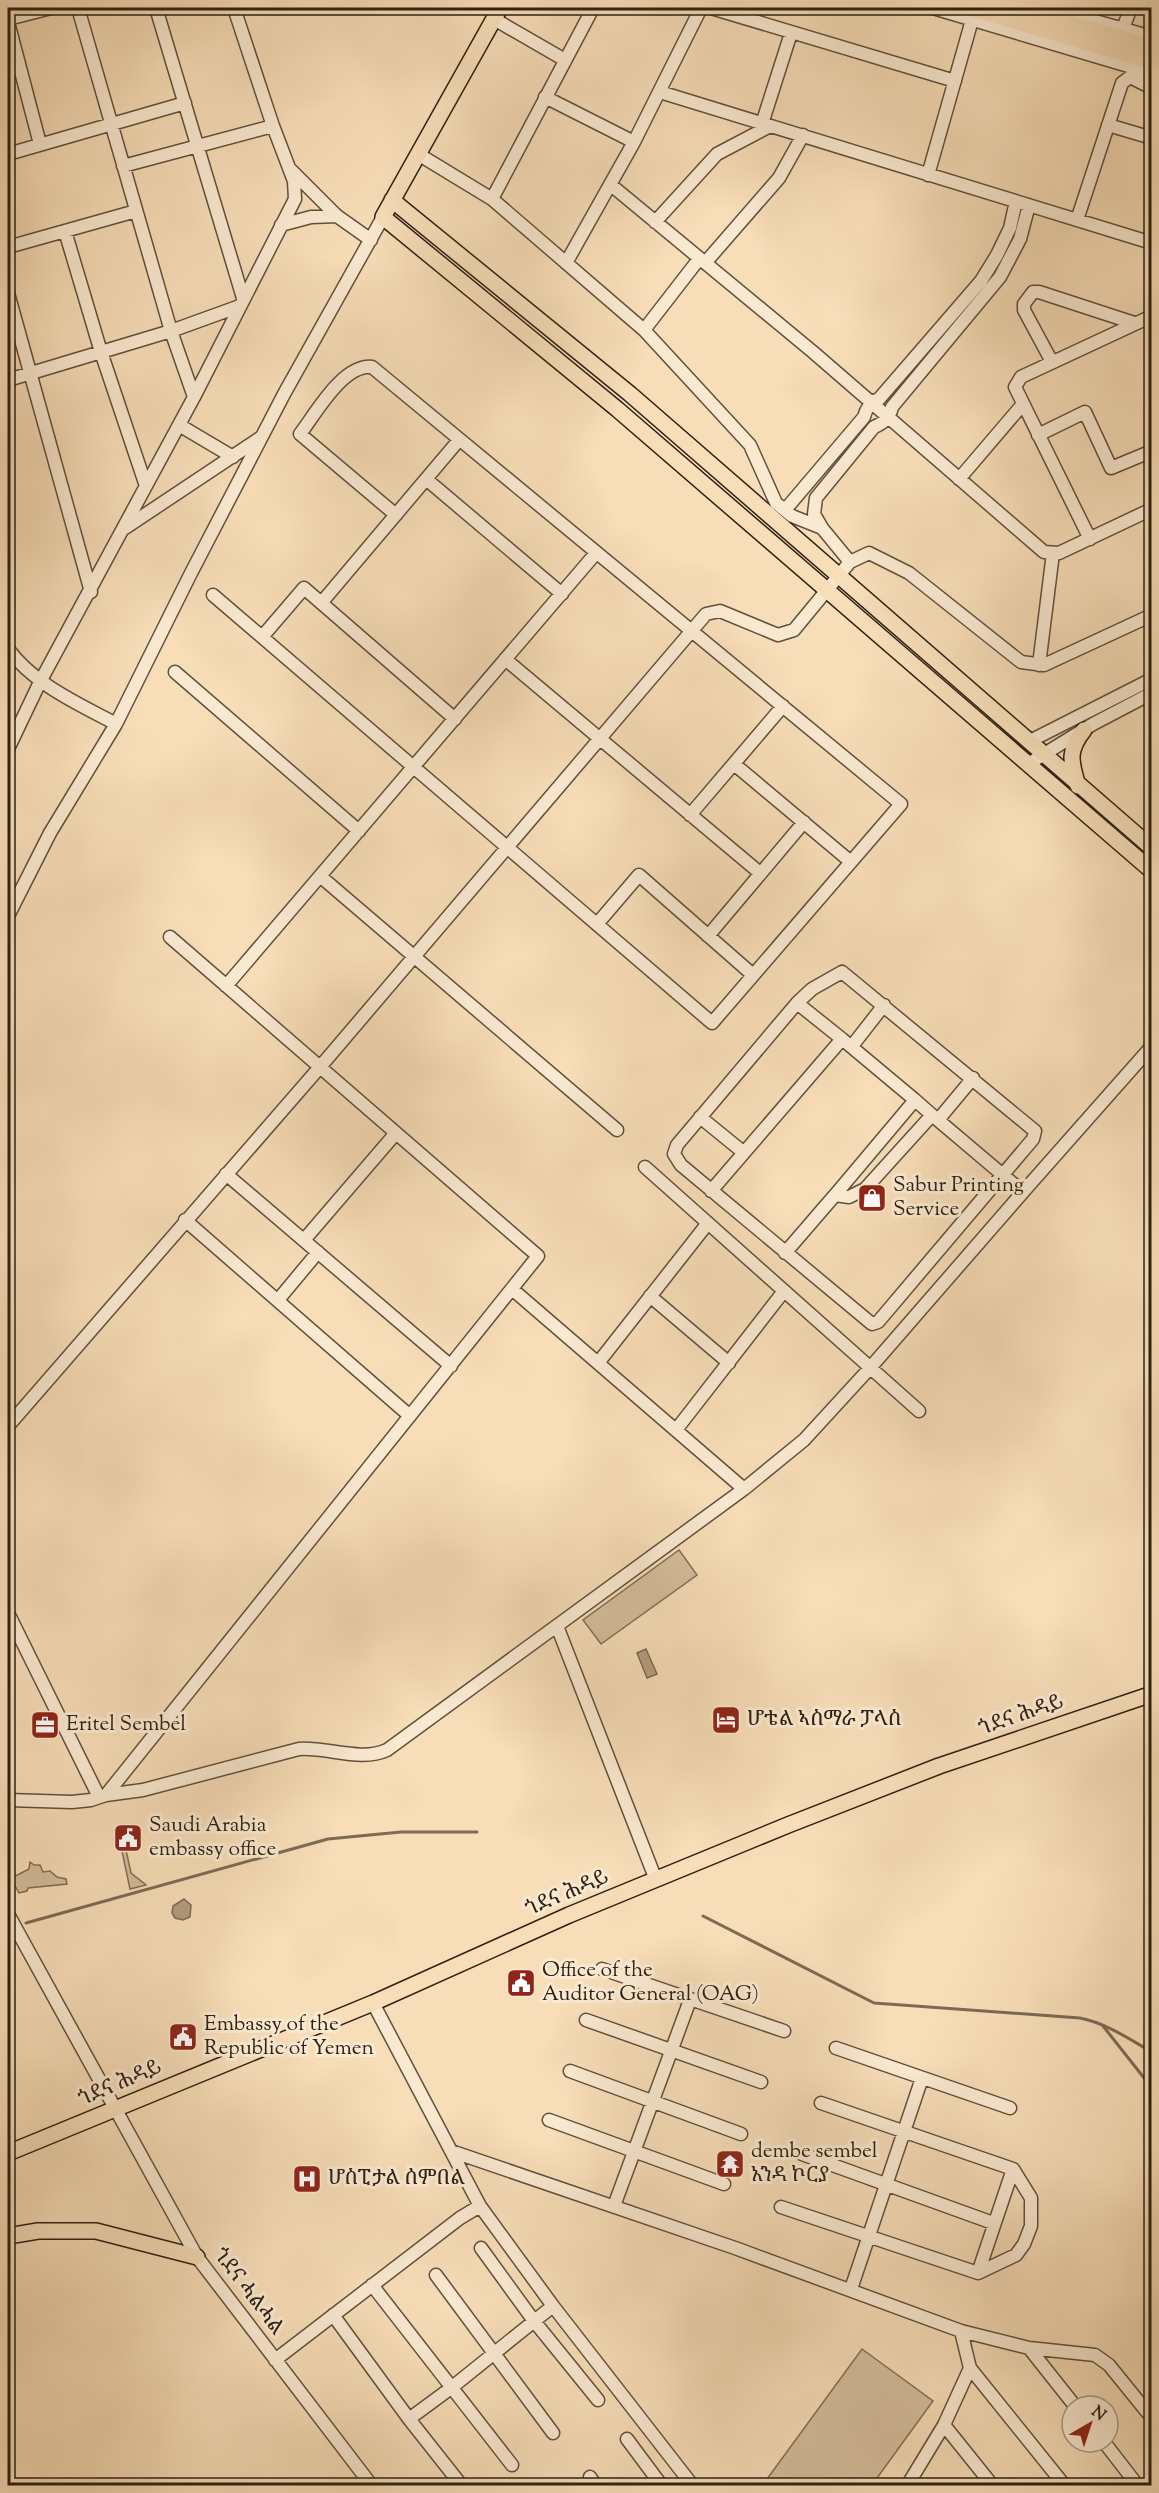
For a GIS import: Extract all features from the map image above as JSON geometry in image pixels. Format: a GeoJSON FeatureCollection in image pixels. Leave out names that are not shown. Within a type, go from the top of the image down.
{"type":"FeatureCollection","features":[{"type":"Feature","properties":{"kind":"main road"},"geometry":{"type":"LineString","coordinates":[[1018,8],[1152,47]]}},
{"type":"Feature","properties":{"kind":"main road"},"geometry":{"type":"LineString","coordinates":[[497,13],[382,218],[617,409],[1152,871]]}},
{"type":"Feature","properties":{"kind":"main road"},"geometry":{"type":"LineString","coordinates":[[971,14],[1152,62]]}},
{"type":"Feature","properties":{"kind":"main road"},"geometry":{"type":"LineString","coordinates":[[392,200],[630,394],[1152,848]]}},
{"type":"Feature","properties":{"kind":"main road"},"geometry":{"type":"LineString","coordinates":[[1078,786],[1071,757],[1072,747],[1084,730]]}},
{"type":"Feature","properties":{"kind":"main road","name":"ጎደና ሕዳይ"},"geometry":{"type":"LineString","coordinates":[[8,2153],[373,2003],[569,1915],[788,1825],[939,1766],[1152,1694]]}},
{"type":"Feature","properties":{"kind":"main road"},"geometry":{"type":"LineString","coordinates":[[8,2236],[59,2230],[96,2231],[197,2258]]}},
{"type":"Feature","properties":{"kind":"street"},"geometry":{"type":"LineString","coordinates":[[40,144],[8,20],[51,8]]}},
{"type":"Feature","properties":{"kind":"street"},"geometry":{"type":"LineString","coordinates":[[78,8],[171,331],[194,397]]}},
{"type":"Feature","properties":{"kind":"street"},"geometry":{"type":"LineString","coordinates":[[156,8],[241,302]]}},
{"type":"Feature","properties":{"kind":"street"},"geometry":{"type":"LineString","coordinates":[[8,749],[40,682],[194,397],[295,199],[294,181],[273,126],[234,8]]}},
{"type":"Feature","properties":{"kind":"street"},"geometry":{"type":"LineString","coordinates":[[492,199],[593,8]]}},
{"type":"Feature","properties":{"kind":"street"},"geometry":{"type":"LineString","coordinates":[[566,263],[634,142],[701,8]]}},
{"type":"Feature","properties":{"kind":"street"},"geometry":{"type":"LineString","coordinates":[[711,8],[955,81]]}},
{"type":"Feature","properties":{"kind":"street"},"geometry":{"type":"LineString","coordinates":[[933,8],[971,14],[1152,73]]}},
{"type":"Feature","properties":{"kind":"street"},"geometry":{"type":"LineString","coordinates":[[1049,8],[1152,37]]}},
{"type":"Feature","properties":{"kind":"street"},"geometry":{"type":"LineString","coordinates":[[1123,28],[1131,8]]}},
{"type":"Feature","properties":{"kind":"street"},"geometry":{"type":"LineString","coordinates":[[497,13],[565,60]]}},
{"type":"Feature","properties":{"kind":"street"},"geometry":{"type":"LineString","coordinates":[[928,175],[955,81],[971,14]]}},
{"type":"Feature","properties":{"kind":"street"},"geometry":{"type":"LineString","coordinates":[[655,222],[717,154],[766,125],[791,33]]}},
{"type":"Feature","properties":{"kind":"street"},"geometry":{"type":"LineString","coordinates":[[1077,220],[1122,83],[1125,79],[1136,78],[1152,88]]}},
{"type":"Feature","properties":{"kind":"street"},"geometry":{"type":"LineString","coordinates":[[660,92],[1152,243]]}},
{"type":"Feature","properties":{"kind":"street"},"geometry":{"type":"LineString","coordinates":[[545,97],[634,142]]}},
{"type":"Feature","properties":{"kind":"street"},"geometry":{"type":"LineString","coordinates":[[8,154],[184,103]]}},
{"type":"Feature","properties":{"kind":"street"},"geometry":{"type":"LineString","coordinates":[[1108,125],[1152,138]]}},
{"type":"Feature","properties":{"kind":"street"},"geometry":{"type":"LineString","coordinates":[[123,166],[273,126]]}},
{"type":"Feature","properties":{"kind":"street"},"geometry":{"type":"LineString","coordinates":[[644,330],[702,261],[779,178],[803,135]]}},
{"type":"Feature","properties":{"kind":"street"},"geometry":{"type":"LineString","coordinates":[[418,154],[492,199],[644,330],[750,445],[776,503],[792,516],[822,528]]}},
{"type":"Feature","properties":{"kind":"street"},"geometry":{"type":"LineString","coordinates":[[290,169],[337,216],[371,240]]}},
{"type":"Feature","properties":{"kind":"street"},"geometry":{"type":"LineString","coordinates":[[611,185],[872,403],[1044,552],[1053,553],[1090,539],[1152,509]]}},
{"type":"Feature","properties":{"kind":"street"},"geometry":{"type":"LineString","coordinates":[[785,510],[864,417],[872,403],[879,399],[981,281],[1010,228],[1016,201]]}},
{"type":"Feature","properties":{"kind":"street"},"geometry":{"type":"LineString","coordinates":[[850,562],[822,528],[814,514],[816,498],[874,427],[882,424],[888,417],[892,407],[1000,277],[1020,239],[1029,205]]}},
{"type":"Feature","properties":{"kind":"street"},"geometry":{"type":"LineString","coordinates":[[8,247],[136,211]]}},
{"type":"Feature","properties":{"kind":"street"},"geometry":{"type":"LineString","coordinates":[[281,225],[311,217],[337,216]]}},
{"type":"Feature","properties":{"kind":"street"},"geometry":{"type":"LineString","coordinates":[[8,916],[50,832],[116,724],[261,438],[382,218]]}},
{"type":"Feature","properties":{"kind":"street"},"geometry":{"type":"LineString","coordinates":[[65,231],[101,352],[146,486]]}},
{"type":"Feature","properties":{"kind":"street"},"geometry":{"type":"LineString","coordinates":[[1052,362],[1024,310],[1024,304],[1034,292],[1134,323]]}},
{"type":"Feature","properties":{"kind":"street"},"geometry":{"type":"LineString","coordinates":[[8,293],[90,592]]}},
{"type":"Feature","properties":{"kind":"street"},"geometry":{"type":"LineString","coordinates":[[8,380],[171,331],[241,302]]}},
{"type":"Feature","properties":{"kind":"street"},"geometry":{"type":"LineString","coordinates":[[1090,539],[1023,404],[1015,387],[1016,382],[1020,377],[1152,316]]}},
{"type":"Feature","properties":{"kind":"street"},"geometry":{"type":"LineString","coordinates":[[213,595],[712,1023],[901,804],[372,367],[356,370],[341,381],[300,434],[396,515]]}},
{"type":"Feature","properties":{"kind":"street"},"geometry":{"type":"LineString","coordinates":[[959,479],[1023,404]]}},
{"type":"Feature","properties":{"kind":"street"},"geometry":{"type":"LineString","coordinates":[[1038,435],[1085,412],[1112,468],[1152,452]]}},
{"type":"Feature","properties":{"kind":"street"},"geometry":{"type":"LineString","coordinates":[[179,425],[233,457]]}},
{"type":"Feature","properties":{"kind":"street"},"geometry":{"type":"LineString","coordinates":[[124,529],[261,438]]}},
{"type":"Feature","properties":{"kind":"street"},"geometry":{"type":"LineString","coordinates":[[322,602],[459,440]]}},
{"type":"Feature","properties":{"kind":"street"},"geometry":{"type":"LineString","coordinates":[[426,479],[561,594]]}},
{"type":"Feature","properties":{"kind":"street"},"geometry":{"type":"LineString","coordinates":[[226,986],[596,553]]}},
{"type":"Feature","properties":{"kind":"street"},"geometry":{"type":"LineString","coordinates":[[8,1426],[320,1067],[706,614],[720,611],[778,635],[794,630],[850,562],[869,553],[909,573],[1021,662],[1044,665],[1152,615]]}},
{"type":"Feature","properties":{"kind":"street"},"geometry":{"type":"LineString","coordinates":[[1039,665],[1053,553]]}},
{"type":"Feature","properties":{"kind":"street"},"geometry":{"type":"LineString","coordinates":[[262,637],[304,588],[455,719]]}},
{"type":"Feature","properties":{"kind":"street"},"geometry":{"type":"LineString","coordinates":[[8,649],[18,663],[40,682],[116,724]]}},
{"type":"Feature","properties":{"kind":"street"},"geometry":{"type":"LineString","coordinates":[[505,659],[760,873]]}},
{"type":"Feature","properties":{"kind":"street"},"geometry":{"type":"LineString","coordinates":[[175,672],[359,831]]}},
{"type":"Feature","properties":{"kind":"street"},"geometry":{"type":"LineString","coordinates":[[1028,742],[1152,679]]}},
{"type":"Feature","properties":{"kind":"street"},"geometry":{"type":"LineString","coordinates":[[1028,764],[1152,693]]}},
{"type":"Feature","properties":{"kind":"street"},"geometry":{"type":"LineString","coordinates":[[690,815],[783,706]]}},
{"type":"Feature","properties":{"kind":"street"},"geometry":{"type":"LineString","coordinates":[[734,764],[851,862]]}},
{"type":"Feature","properties":{"kind":"street"},"geometry":{"type":"LineString","coordinates":[[708,936],[804,822]]}},
{"type":"Feature","properties":{"kind":"street"},"geometry":{"type":"LineString","coordinates":[[597,924],[639,875],[753,975]]}},
{"type":"Feature","properties":{"kind":"street"},"geometry":{"type":"LineString","coordinates":[[320,876],[617,1130]]}},
{"type":"Feature","properties":{"kind":"street"},"geometry":{"type":"LineString","coordinates":[[102,1796],[538,1256],[170,937]]}},
{"type":"Feature","properties":{"kind":"street"},"geometry":{"type":"LineString","coordinates":[[842,972],[1035,1131],[1033,1139],[1003,1176],[875,1323],[869,1323],[711,1191],[681,1165],[674,1154],[677,1145],[797,1003],[812,989],[842,972]]}},
{"type":"Feature","properties":{"kind":"street"},"geometry":{"type":"LineString","coordinates":[[797,1003],[847,1042],[1023,1192]]}},
{"type":"Feature","properties":{"kind":"street"},"geometry":{"type":"LineString","coordinates":[[711,1191],[743,1152],[884,1005]]}},
{"type":"Feature","properties":{"kind":"street"},"geometry":{"type":"LineString","coordinates":[[8,1800],[72,1802],[143,1790],[299,1749],[323,1749],[355,1754],[379,1754],[387,1750],[744,1489],[798,1446],[870,1368],[1152,1046]]}},
{"type":"Feature","properties":{"kind":"street"},"geometry":{"type":"LineString","coordinates":[[835,1195],[849,1197],[865,1189],[973,1078]]}},
{"type":"Feature","properties":{"kind":"street"},"geometry":{"type":"LineString","coordinates":[[785,1253],[915,1100]]}},
{"type":"Feature","properties":{"kind":"street"},"geometry":{"type":"LineString","coordinates":[[700,1117],[743,1152]]}},
{"type":"Feature","properties":{"kind":"street"},"geometry":{"type":"LineString","coordinates":[[304,1240],[396,1133]]}},
{"type":"Feature","properties":{"kind":"street"},"geometry":{"type":"LineString","coordinates":[[645,1167],[919,1411]]}},
{"type":"Feature","properties":{"kind":"street"},"geometry":{"type":"LineString","coordinates":[[226,1174],[451,1366]]}},
{"type":"Feature","properties":{"kind":"street"},"geometry":{"type":"LineString","coordinates":[[185,1220],[410,1416]]}},
{"type":"Feature","properties":{"kind":"street"},"geometry":{"type":"LineString","coordinates":[[597,1363],[708,1223]]}},
{"type":"Feature","properties":{"kind":"street"},"geometry":{"type":"LineString","coordinates":[[278,1300],[318,1252]]}},
{"type":"Feature","properties":{"kind":"street"},"geometry":{"type":"LineString","coordinates":[[512,1289],[744,1489]]}},
{"type":"Feature","properties":{"kind":"street"},"geometry":{"type":"LineString","coordinates":[[676,1430],[784,1291]]}},
{"type":"Feature","properties":{"kind":"street"},"geometry":{"type":"LineString","coordinates":[[650,1296],[729,1363]]}},
{"type":"Feature","properties":{"kind":"street"},"geometry":{"type":"LineString","coordinates":[[8,1613],[102,1796]]}},
{"type":"Feature","properties":{"kind":"street"},"geometry":{"type":"LineString","coordinates":[[557,1626],[656,1880]]}},
{"type":"Feature","properties":{"kind":"street","name":"ጎደና ሓልሓል"},"geometry":{"type":"LineString","coordinates":[[8,1914],[197,2258],[372,2486]]}},
{"type":"Feature","properties":{"kind":"street"},"geometry":{"type":"LineString","coordinates":[[602,1969],[784,2031]]}},
{"type":"Feature","properties":{"kind":"street"},"geometry":{"type":"LineString","coordinates":[[614,2206],[690,2000]]}},
{"type":"Feature","properties":{"kind":"street"},"geometry":{"type":"LineString","coordinates":[[373,2003],[480,2206],[553,2306],[693,2486]]}},
{"type":"Feature","properties":{"kind":"street"},"geometry":{"type":"LineString","coordinates":[[586,2020],[761,2082]]}},
{"type":"Feature","properties":{"kind":"street"},"geometry":{"type":"LineString","coordinates":[[836,2048],[1010,2108]]}},
{"type":"Feature","properties":{"kind":"street"},"geometry":{"type":"LineString","coordinates":[[570,2072],[741,2134]]}},
{"type":"Feature","properties":{"kind":"street"},"geometry":{"type":"LineString","coordinates":[[851,2289],[922,2078]]}},
{"type":"Feature","properties":{"kind":"street"},"geometry":{"type":"LineString","coordinates":[[781,2207],[978,2273],[1016,2254],[1024,2244],[1031,2226],[1031,2198],[1013,2169],[821,2103]]}},
{"type":"Feature","properties":{"kind":"street"},"geometry":{"type":"LineString","coordinates":[[549,2120],[724,2184]]}},
{"type":"Feature","properties":{"kind":"street"},"geometry":{"type":"LineString","coordinates":[[451,2151],[851,2289],[961,2331],[1029,2348],[1095,2355],[1102,2358],[1147,2412]]}},
{"type":"Feature","properties":{"kind":"street"},"geometry":{"type":"LineString","coordinates":[[802,2154],[993,2223]]}},
{"type":"Feature","properties":{"kind":"street"},"geometry":{"type":"LineString","coordinates":[[978,2273],[1013,2169]]}},
{"type":"Feature","properties":{"kind":"street"},"geometry":{"type":"LineString","coordinates":[[275,2360],[480,2206]]}},
{"type":"Feature","properties":{"kind":"street"},"geometry":{"type":"LineString","coordinates":[[481,2248],[534,2321],[598,2400]]}},
{"type":"Feature","properties":{"kind":"street"},"geometry":{"type":"LineString","coordinates":[[435,2275],[553,2433]]}},
{"type":"Feature","properties":{"kind":"street"},"geometry":{"type":"LineString","coordinates":[[372,2285],[512,2465]]}},
{"type":"Feature","properties":{"kind":"street"},"geometry":{"type":"LineString","coordinates":[[409,2419],[452,2388],[553,2306]]}},
{"type":"Feature","properties":{"kind":"street"},"geometry":{"type":"LineString","coordinates":[[333,2315],[409,2419],[462,2486]]}},
{"type":"Feature","properties":{"kind":"street"},"geometry":{"type":"LineString","coordinates":[[961,2331],[970,2368],[1065,2486]]}},
{"type":"Feature","properties":{"kind":"street"},"geometry":{"type":"LineString","coordinates":[[1029,2348],[1065,2394]]}},
{"type":"Feature","properties":{"kind":"street"},"geometry":{"type":"LineString","coordinates":[[912,2483],[944,2425],[970,2368]]}},
{"type":"Feature","properties":{"kind":"street"},"geometry":{"type":"LineString","coordinates":[[944,2425],[993,2486]]}},
{"type":"Feature","properties":{"kind":"street"},"geometry":{"type":"LineString","coordinates":[[627,2439],[662,2486]]}},
{"type":"Feature","properties":{"kind":"street"},"geometry":{"type":"LineString","coordinates":[[1113,2454],[1138,2486]]}},
{"type":"Feature","properties":{"kind":"shaded area"},"geometry":{"type":"Polygon","coordinates":[[[679,1550],[697,1575],[601,1644],[583,1620],[679,1550]]]}},
{"type":"Feature","properties":{"kind":"shaded area"},"geometry":{"type":"Polygon","coordinates":[[[646,1649],[657,1674],[647,1678],[637,1653],[646,1649]]]}},
{"type":"Feature","properties":{"kind":"shaded area"},"geometry":{"type":"Polygon","coordinates":[[[122,1831],[125,1835],[123,1838],[127,1847],[131,1873],[146,1885],[130,1889],[118,1832],[122,1831]]]}},
{"type":"Feature","properties":{"kind":"shaded area"},"geometry":{"type":"Polygon","coordinates":[[[30,1862],[40,1865],[43,1872],[50,1871],[57,1877],[66,1879],[67,1884],[28,1888],[27,1891],[19,1893],[14,1884],[8,1885],[8,1880],[29,1869],[30,1862]]]}},
{"type":"Feature","properties":{"kind":"shaded area"},"geometry":{"type":"Polygon","coordinates":[[[184,1899],[191,1905],[190,1917],[183,1920],[175,1918],[172,1913],[173,1906],[184,1899]]]}},
{"type":"Feature","properties":{"kind":"shaded area"},"geometry":{"type":"Polygon","coordinates":[[[862,2349],[933,2401],[872,2485],[777,2485],[767,2479],[862,2349]]]}},
{"type":"Feature","properties":{"kind":"waterway"},"geometry":{"type":"LineString","coordinates":[[26,1923],[328,1839],[401,1832],[477,1832]]}},
{"type":"Feature","properties":{"kind":"waterway"},"geometry":{"type":"LineString","coordinates":[[703,1916],[874,2003],[1080,2018],[1108,2028],[1152,2052]]}},
{"type":"Feature","properties":{"kind":"waterway"},"geometry":{"type":"LineString","coordinates":[[1103,2026],[1152,2088]]}},
{"type":"Feature","properties":{"kind":"place","name":"Sabur Printing Service"},"geometry":{"type":"Point","coordinates":[872,1198]}},
{"type":"Feature","properties":{"kind":"place","name":"ሆቴል ኣስማራ ፓላስ"},"geometry":{"type":"Point","coordinates":[726,1720]}},
{"type":"Feature","properties":{"kind":"place","name":"Eritel Sembel"},"geometry":{"type":"Point","coordinates":[45,1725]}},
{"type":"Feature","properties":{"kind":"place","name":"Saudi Arabia embassy office"},"geometry":{"type":"Point","coordinates":[128,1838]}},
{"type":"Feature","properties":{"kind":"place","name":"Office of the Auditor General (OAG)"},"geometry":{"type":"Point","coordinates":[521,1983]}},
{"type":"Feature","properties":{"kind":"place","name":"Embassy of the Republic of Yemen"},"geometry":{"type":"Point","coordinates":[183,2037]}},
{"type":"Feature","properties":{"kind":"place","name":"dembe sembel አንዳ ኮርያ"},"geometry":{"type":"Point","coordinates":[730,2164]}},
{"type":"Feature","properties":{"kind":"place","name":"ሆስፒታል ሰምበል"},"geometry":{"type":"Point","coordinates":[307,2179]}}]}
